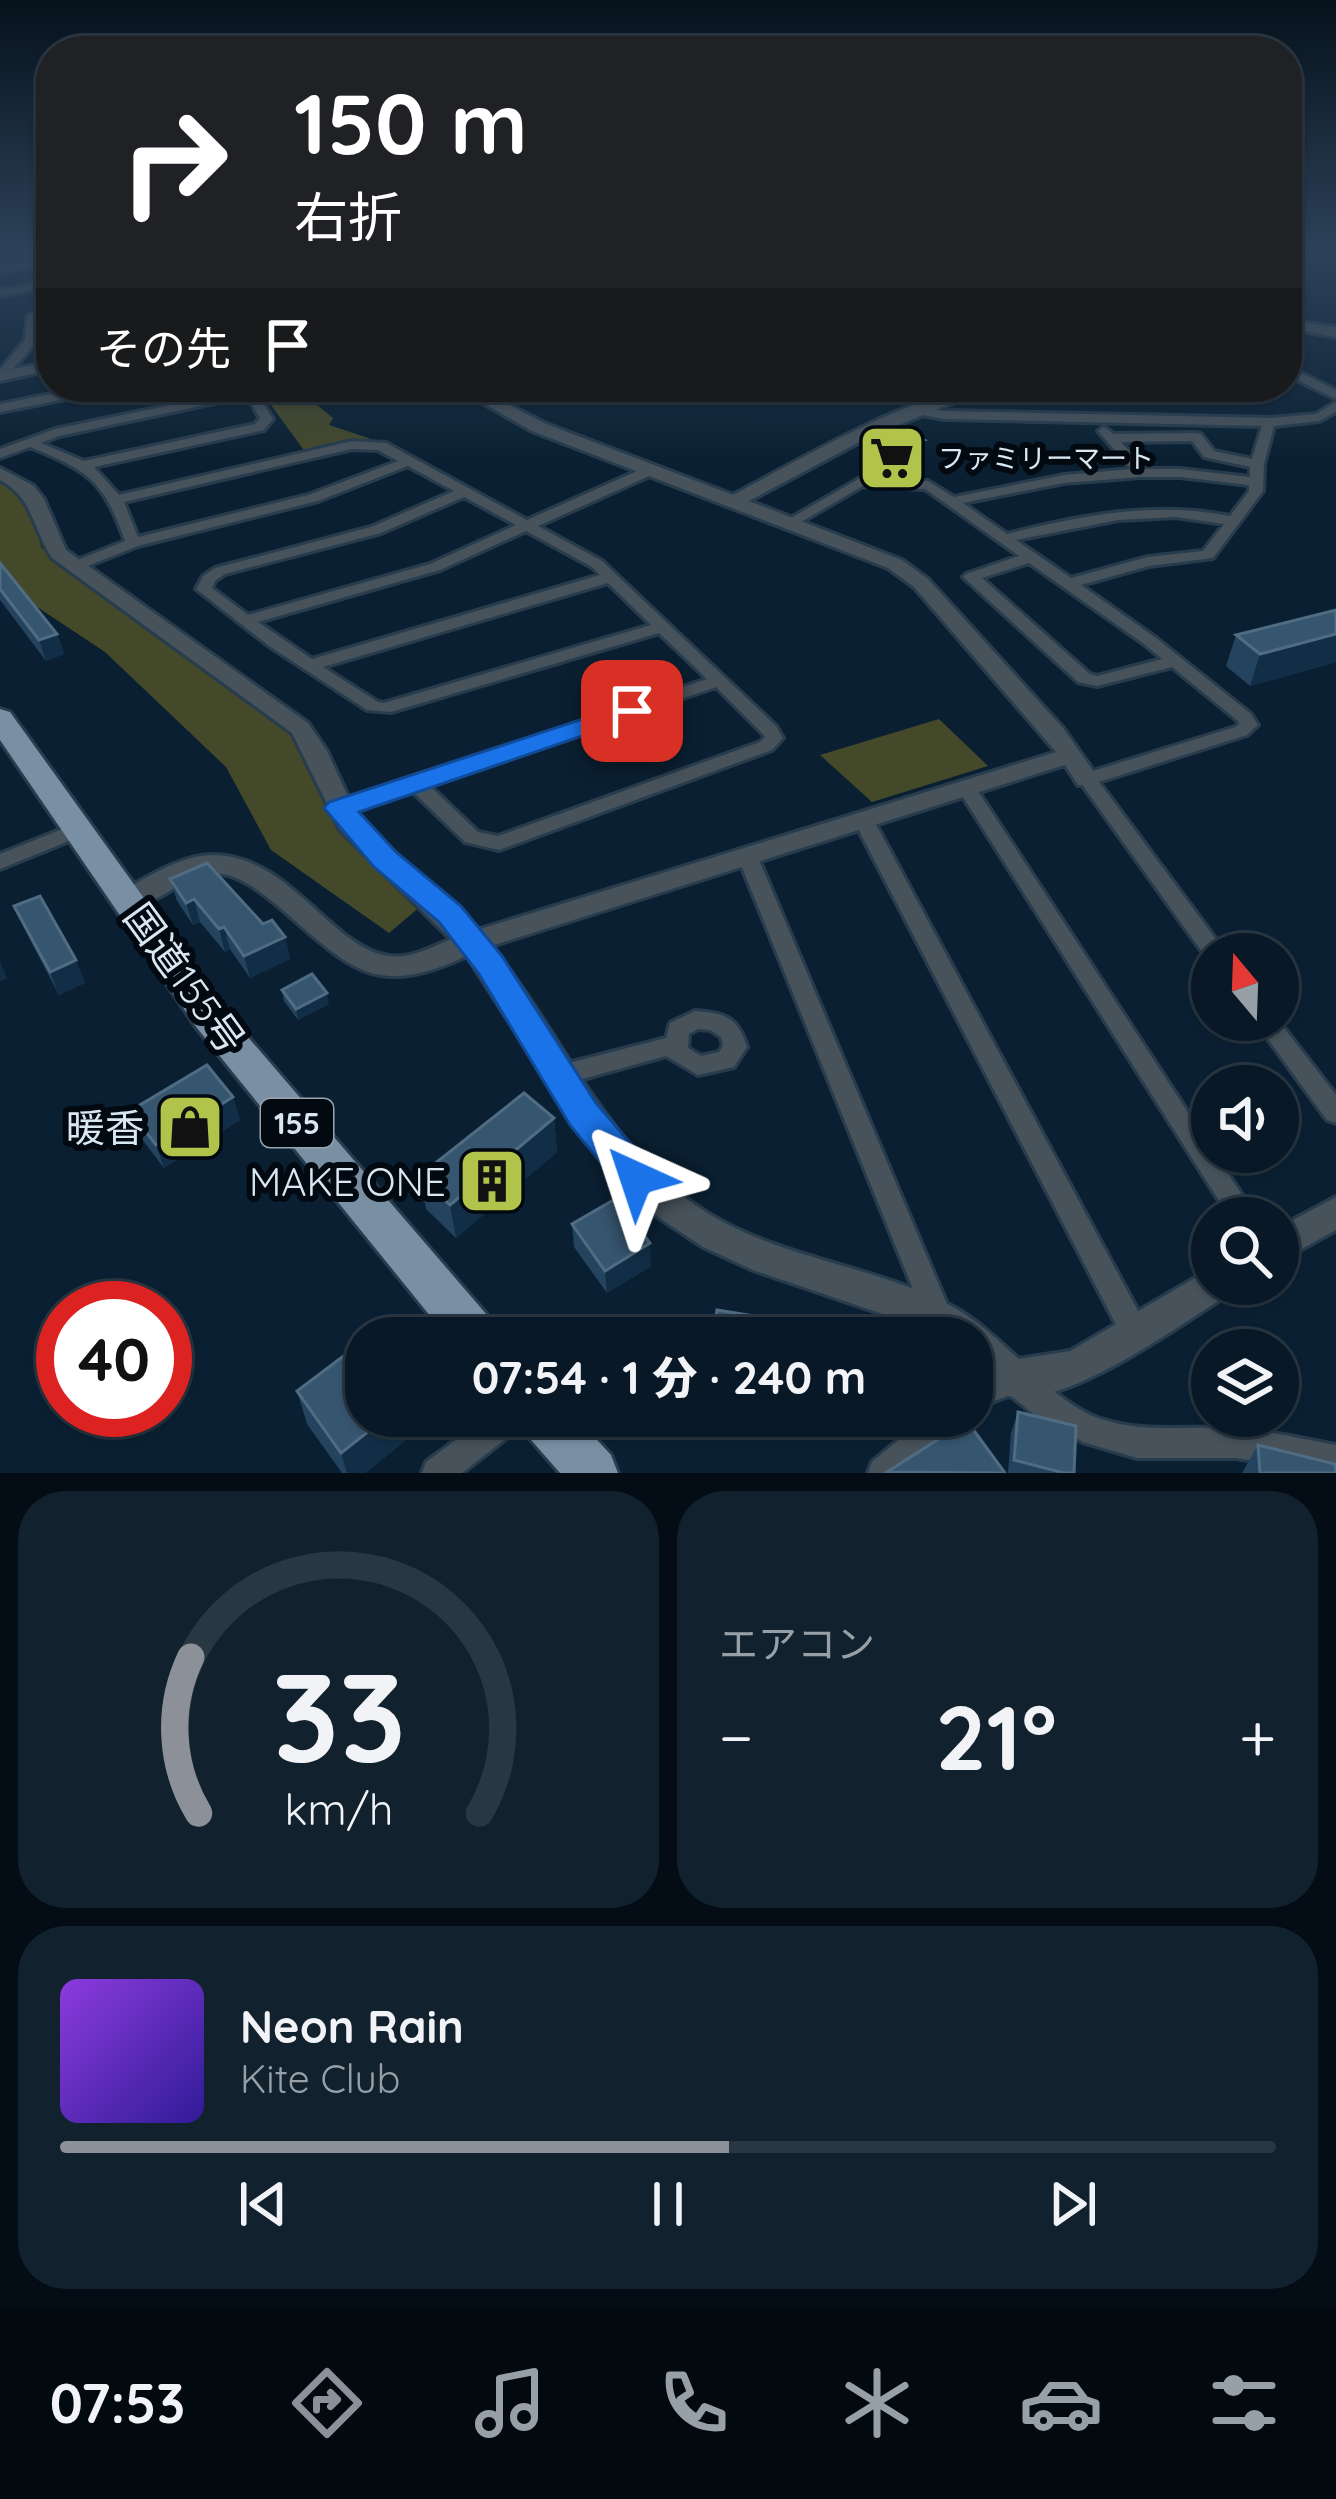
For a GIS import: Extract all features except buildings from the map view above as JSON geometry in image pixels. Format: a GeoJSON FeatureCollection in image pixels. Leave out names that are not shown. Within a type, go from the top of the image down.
{"type":"FeatureCollection","features":[{"type":"Feature","properties":{"kind":"highway","name":"国道155号"},"geometry":{"type":"LineString","coordinates":[[0,718],[210,1018],[459,1317]]}},
{"type":"Feature","properties":{"kind":"highway"},"geometry":{"type":"LineString","coordinates":[[560,1437],[592,1473]]}},
{"type":"Feature","properties":{"kind":"street"},"geometry":{"type":"LineString","coordinates":[[1,376],[31,341],[32,324]]}},
{"type":"Feature","properties":{"kind":"street"},"geometry":{"type":"LineString","coordinates":[[1302,326],[1336,332]]}},
{"type":"Feature","properties":{"kind":"street"},"geometry":{"type":"LineString","coordinates":[[31,341],[36,340]]}},
{"type":"Feature","properties":{"kind":"street"},"geometry":{"type":"LineString","coordinates":[[1,376],[36,369]]}},
{"type":"Feature","properties":{"kind":"street"},"geometry":{"type":"LineString","coordinates":[[1302,378],[1336,395]]}},
{"type":"Feature","properties":{"kind":"street"},"geometry":{"type":"LineString","coordinates":[[0,408],[36,401]]}},
{"type":"Feature","properties":{"kind":"street"},"geometry":{"type":"LineString","coordinates":[[0,454],[28,442],[195,402]]}},
{"type":"Feature","properties":{"kind":"street"},"geometry":{"type":"LineString","coordinates":[[86,465],[259,427],[267,418],[257,402]]}},
{"type":"Feature","properties":{"kind":"street"},"geometry":{"type":"LineString","coordinates":[[492,402],[538,427],[860,547],[921,584],[1072,755],[1201,933]]}},
{"type":"Feature","properties":{"kind":"street"},"geometry":{"type":"LineString","coordinates":[[920,402],[920,411]]}},
{"type":"Feature","properties":{"kind":"street"},"geometry":{"type":"LineString","coordinates":[[736,501],[863,433],[944,402]]}},
{"type":"Feature","properties":{"kind":"street"},"geometry":{"type":"LineString","coordinates":[[920,411],[1269,422],[1319,417],[1336,406]]}},
{"type":"Feature","properties":{"kind":"street"},"geometry":{"type":"LineString","coordinates":[[1095,417],[1142,473]]}},
{"type":"Feature","properties":{"kind":"street"},"geometry":{"type":"LineString","coordinates":[[1068,584],[1148,562],[1208,555],[1256,491],[1257,464],[1269,422]]}},
{"type":"Feature","properties":{"kind":"street"},"geometry":{"type":"LineString","coordinates":[[1108,437],[1187,436],[1201,440],[1209,454],[1257,464]]}},
{"type":"Feature","properties":{"kind":"street"},"geometry":{"type":"LineString","coordinates":[[28,442],[86,465],[118,499],[133,543]]}},
{"type":"Feature","properties":{"kind":"street"},"geometry":{"type":"LineString","coordinates":[[118,499],[352,445],[381,446],[597,564],[773,738],[766,746],[510,841],[478,841],[416,784]]}},
{"type":"Feature","properties":{"kind":"street"},"geometry":{"type":"LineString","coordinates":[[75,566],[133,543],[325,495],[407,462]]}},
{"type":"Feature","properties":{"kind":"street"},"geometry":{"type":"LineString","coordinates":[[247,620],[412,575],[650,470]]}},
{"type":"Feature","properties":{"kind":"street"},"geometry":{"type":"LineString","coordinates":[[0,472],[33,492],[52,546],[75,566],[300,728],[319,751],[339,808],[385,860],[450,914],[605,1145],[636,1178],[700,1230],[739,1250],[938,1316]]}},
{"type":"Feature","properties":{"kind":"street"},"geometry":{"type":"LineString","coordinates":[[950,502],[1032,482],[1142,473],[1207,472],[1257,482]]}},
{"type":"Feature","properties":{"kind":"street"},"geometry":{"type":"LineString","coordinates":[[791,522],[860,482],[928,485],[1174,661],[1249,725],[1087,779]]}},
{"type":"Feature","properties":{"kind":"street"},"geometry":{"type":"LineString","coordinates":[[464,492],[376,530],[212,575],[206,593],[373,706],[395,708],[664,626]]}},
{"type":"Feature","properties":{"kind":"street"},"geometry":{"type":"LineString","coordinates":[[1004,539],[1070,522],[1197,512],[1233,521]]}},
{"type":"Feature","properties":{"kind":"street"},"geometry":{"type":"LineString","coordinates":[[1029,558],[973,574],[973,580],[1084,678],[1096,681],[1174,661]]}},
{"type":"Feature","properties":{"kind":"street"},"geometry":{"type":"LineString","coordinates":[[311,665],[611,577]]}},
{"type":"Feature","properties":{"kind":"street"},"geometry":{"type":"LineString","coordinates":[[339,808],[718,681]]}},
{"type":"Feature","properties":{"kind":"street"},"geometry":{"type":"LineString","coordinates":[[128,900],[189,870],[213,864],[246,869],[363,957],[388,968],[419,963],[471,942],[1072,755]]}},
{"type":"Feature","properties":{"kind":"street"},"geometry":{"type":"LineString","coordinates":[[965,786],[1230,1197]]}},
{"type":"Feature","properties":{"kind":"street"},"geometry":{"type":"LineString","coordinates":[[863,819],[1134,1331]]}},
{"type":"Feature","properties":{"kind":"street"},"geometry":{"type":"LineString","coordinates":[[0,862],[77,830]]}},
{"type":"Feature","properties":{"kind":"street"},"geometry":{"type":"LineString","coordinates":[[747,855],[938,1316]]}},
{"type":"Feature","properties":{"kind":"street"},"geometry":{"type":"LineString","coordinates":[[1281,1041],[1336,1113]]}},
{"type":"Feature","properties":{"kind":"street"},"geometry":{"type":"LineString","coordinates":[[561,1075],[673,1045]]}},
{"type":"Feature","properties":{"kind":"street"},"geometry":{"type":"LineString","coordinates":[[1299,1234],[1336,1212]]}},
{"type":"Feature","properties":{"kind":"street"},"geometry":{"type":"LineString","coordinates":[[993,1387],[1076,1368],[1191,1297]]}},
{"type":"Feature","properties":{"kind":"street"},"geometry":{"type":"LineString","coordinates":[[993,1361],[1047,1407],[1093,1432],[1137,1443],[1237,1443],[1336,1460]]}},
{"type":"Feature","properties":{"kind":"street"},"geometry":{"type":"LineString","coordinates":[[437,1473],[484,1437]]}},
{"type":"Feature","properties":{"kind":"street"},"geometry":{"type":"LineString","coordinates":[[883,1473],[925,1437]]}},
{"type":"Feature","properties":{"kind":"green space"},"geometry":{"type":"Polygon","coordinates":[[[269,402],[313,402],[333,418],[329,425],[374,440],[306,453],[269,402]]]}},
{"type":"Feature","properties":{"kind":"green space"},"geometry":{"type":"Polygon","coordinates":[[[0,479],[33,500],[41,547],[299,743],[330,814],[421,906],[389,933],[271,850],[226,767],[105,652],[19,595],[0,599],[0,479]]]}},
{"type":"Feature","properties":{"kind":"green space"},"geometry":{"type":"Polygon","coordinates":[[[939,719],[988,766],[872,802],[820,755],[939,719]]]}},
{"type":"Feature","properties":{"kind":"place","name":"ファミリーマート"},"geometry":{"type":"Point","coordinates":[892,458]}},
{"type":"Feature","properties":{"kind":"place","name":"暖香"},"geometry":{"type":"Point","coordinates":[190,1127]}},
{"type":"Feature","properties":{"kind":"place","name":"MAKE ONE"},"geometry":{"type":"Point","coordinates":[492,1181]}},
{"type":"Feature","properties":{"kind":"route"},"geometry":{"type":"LineString","coordinates":[[632,711],[339,808],[385,860],[450,914],[490,965],[583,1114],[636,1178]]}}]}
